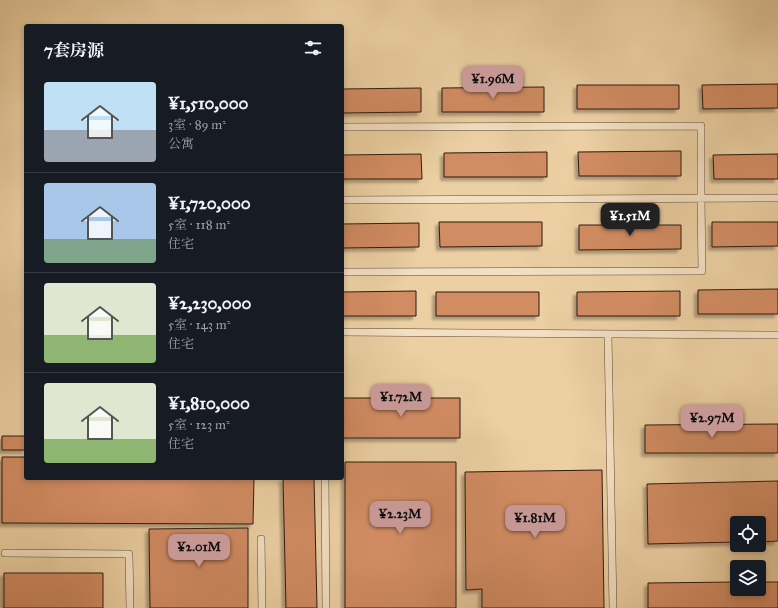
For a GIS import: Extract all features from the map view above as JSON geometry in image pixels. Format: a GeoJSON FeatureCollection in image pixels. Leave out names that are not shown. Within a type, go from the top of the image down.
{"type":"FeatureCollection","features":[{"type":"Feature","properties":{"kind":"lane"},"geometry":{"type":"LineString","coordinates":[[344,127],[701,126],[700,198],[702,271],[344,272]]}},
{"type":"Feature","properties":{"kind":"lane"},"geometry":{"type":"LineString","coordinates":[[344,200],[778,198]]}},
{"type":"Feature","properties":{"kind":"lane"},"geometry":{"type":"LineString","coordinates":[[344,332],[778,335]]}},
{"type":"Feature","properties":{"kind":"lane"},"geometry":{"type":"LineString","coordinates":[[608,334],[613,608]]}},
{"type":"Feature","properties":{"kind":"lane"},"geometry":{"type":"LineString","coordinates":[[325,480],[326,608]]}},
{"type":"Feature","properties":{"kind":"lane"},"geometry":{"type":"LineString","coordinates":[[261,539],[262,608]]}},
{"type":"Feature","properties":{"kind":"lane"},"geometry":{"type":"LineString","coordinates":[[5,553],[129,554],[130,608]]}},
{"type":"Feature","properties":{"kind":"building"},"geometry":{"type":"Polygon","coordinates":[[[778,84],[778,108],[703,109],[702,85],[778,84]]]}},
{"type":"Feature","properties":{"kind":"building"},"geometry":{"type":"Polygon","coordinates":[[[577,85],[679,85],[679,109],[577,109],[577,85]]]}},
{"type":"Feature","properties":{"kind":"building"},"geometry":{"type":"Polygon","coordinates":[[[544,87],[544,112],[442,112],[442,88],[544,87]]]}},
{"type":"Feature","properties":{"kind":"building"},"geometry":{"type":"Polygon","coordinates":[[[421,88],[421,112],[344,113],[344,89],[421,88]]]}},
{"type":"Feature","properties":{"kind":"building"},"geometry":{"type":"Polygon","coordinates":[[[681,151],[681,176],[579,176],[578,152],[681,151]]]}},
{"type":"Feature","properties":{"kind":"building"},"geometry":{"type":"Polygon","coordinates":[[[547,152],[547,177],[444,177],[444,153],[547,152]]]}},
{"type":"Feature","properties":{"kind":"building"},"geometry":{"type":"Polygon","coordinates":[[[421,154],[422,179],[344,179],[344,155],[421,154]]]}},
{"type":"Feature","properties":{"kind":"building"},"geometry":{"type":"Polygon","coordinates":[[[778,154],[778,179],[714,179],[713,155],[778,154]]]}},
{"type":"Feature","properties":{"kind":"building"},"geometry":{"type":"Polygon","coordinates":[[[439,222],[542,222],[542,246],[440,247],[439,222]]]}},
{"type":"Feature","properties":{"kind":"building"},"geometry":{"type":"Polygon","coordinates":[[[712,222],[778,222],[778,246],[712,247],[712,222]]]}},
{"type":"Feature","properties":{"kind":"building"},"geometry":{"type":"Polygon","coordinates":[[[419,223],[419,247],[344,248],[344,224],[419,223]]]}},
{"type":"Feature","properties":{"kind":"building"},"geometry":{"type":"Polygon","coordinates":[[[579,225],[681,225],[681,249],[579,250],[579,225]]]}},
{"type":"Feature","properties":{"kind":"building"},"geometry":{"type":"Polygon","coordinates":[[[778,289],[778,314],[698,314],[698,290],[778,289]]]}},
{"type":"Feature","properties":{"kind":"building"},"geometry":{"type":"Polygon","coordinates":[[[416,291],[416,316],[344,316],[344,292],[416,291]]]}},
{"type":"Feature","properties":{"kind":"building"},"geometry":{"type":"Polygon","coordinates":[[[680,291],[680,316],[577,316],[577,292],[680,291]]]}},
{"type":"Feature","properties":{"kind":"building"},"geometry":{"type":"Polygon","coordinates":[[[436,292],[539,292],[539,316],[436,316],[436,292]]]}},
{"type":"Feature","properties":{"kind":"building"},"geometry":{"type":"Polygon","coordinates":[[[344,398],[460,398],[460,438],[344,438],[344,398]]]}},
{"type":"Feature","properties":{"kind":"building"},"geometry":{"type":"Polygon","coordinates":[[[778,424],[778,453],[645,453],[645,425],[778,424]]]}},
{"type":"Feature","properties":{"kind":"building"},"geometry":{"type":"Polygon","coordinates":[[[2,436],[24,436],[24,450],[2,450],[2,436]]]}},
{"type":"Feature","properties":{"kind":"building"},"geometry":{"type":"Polygon","coordinates":[[[2,457],[24,457],[24,480],[254,480],[253,524],[2,523],[2,457]]]}},
{"type":"Feature","properties":{"kind":"building"},"geometry":{"type":"Polygon","coordinates":[[[345,462],[456,462],[456,608],[345,608],[345,462]]]}},
{"type":"Feature","properties":{"kind":"building"},"geometry":{"type":"Polygon","coordinates":[[[602,470],[604,608],[482,608],[482,589],[466,590],[465,472],[602,470]]]}},
{"type":"Feature","properties":{"kind":"building"},"geometry":{"type":"Polygon","coordinates":[[[283,480],[314,480],[317,608],[286,608],[283,480]]]}},
{"type":"Feature","properties":{"kind":"building"},"geometry":{"type":"Polygon","coordinates":[[[778,481],[778,541],[766,542],[766,516],[730,516],[730,542],[648,544],[647,484],[778,481]]]}},
{"type":"Feature","properties":{"kind":"building"},"geometry":{"type":"Polygon","coordinates":[[[248,528],[248,608],[150,608],[149,529],[248,528]]]}},
{"type":"Feature","properties":{"kind":"building"},"geometry":{"type":"Polygon","coordinates":[[[4,573],[103,573],[103,608],[4,608],[4,573]]]}},
{"type":"Feature","properties":{"kind":"building"},"geometry":{"type":"Polygon","coordinates":[[[730,582],[730,596],[766,596],[766,582],[778,582],[778,608],[648,608],[648,583],[730,582]]]}}]}
